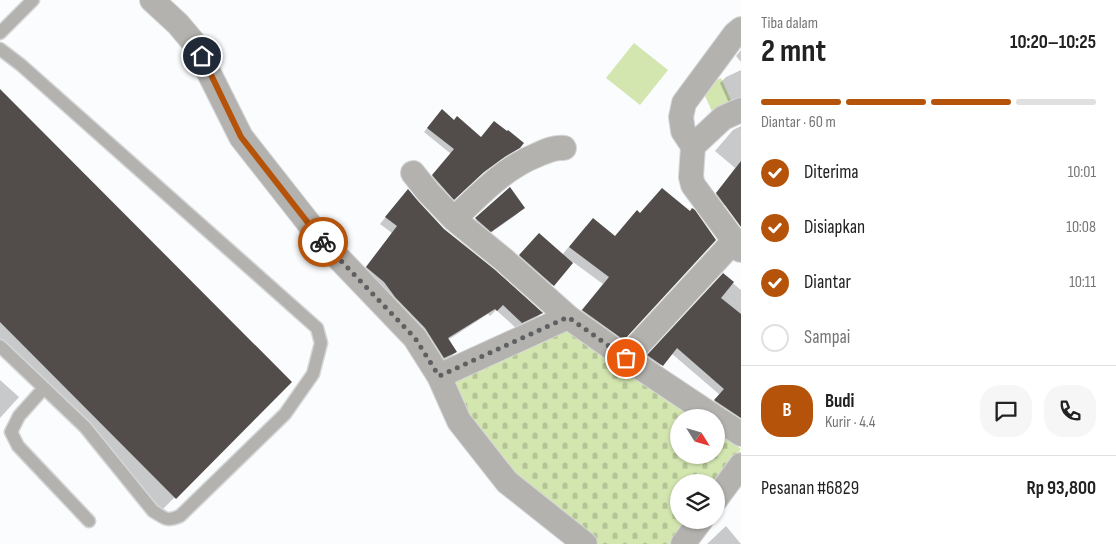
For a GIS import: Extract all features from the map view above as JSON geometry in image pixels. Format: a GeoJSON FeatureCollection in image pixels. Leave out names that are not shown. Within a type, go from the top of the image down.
{"type":"FeatureCollection","features":[{"type":"Feature","properties":{"kind":"street"},"geometry":{"type":"LineString","coordinates":[[152,0],[194,42],[241,137],[325,244],[415,338],[439,376],[459,421],[507,482],[585,544]]}},
{"type":"Feature","properties":{"kind":"street"},"geometry":{"type":"LineString","coordinates":[[626,358],[738,246],[694,186],[691,177],[693,146],[683,131],[681,117],[684,103],[735,34],[741,29]]}},
{"type":"Feature","properties":{"kind":"street"},"geometry":{"type":"LineString","coordinates":[[693,146],[723,118],[741,110]]}},
{"type":"Feature","properties":{"kind":"street"},"geometry":{"type":"LineString","coordinates":[[454,219],[490,184],[523,160],[553,148],[564,148]]}},
{"type":"Feature","properties":{"kind":"street"},"geometry":{"type":"LineString","coordinates":[[413,173],[454,219],[503,259],[568,317],[702,409]]}},
{"type":"Feature","properties":{"kind":"street"},"geometry":{"type":"LineString","coordinates":[[439,376],[568,317]]}},
{"type":"Feature","properties":{"kind":"street"},"geometry":{"type":"LineString","coordinates":[[725,424],[741,434]]}},
{"type":"Feature","properties":{"kind":"street"},"geometry":{"type":"LineString","coordinates":[[725,487],[741,465]]}},
{"type":"Feature","properties":{"kind":"street"},"geometry":{"type":"LineString","coordinates":[[683,544],[694,529]]}},
{"type":"Feature","properties":{"kind":"lane"},"geometry":{"type":"LineString","coordinates":[[0,33],[33,0]]}},
{"type":"Feature","properties":{"kind":"lane"},"geometry":{"type":"LineString","coordinates":[[0,49],[21,65],[317,328],[321,343],[313,374],[285,414],[180,516],[172,520],[153,511],[85,428],[0,346]]}},
{"type":"Feature","properties":{"kind":"lane"},"geometry":{"type":"LineString","coordinates":[[44,388],[19,416],[11,432],[18,446],[89,521]]}},
{"type":"Feature","properties":{"kind":"green space"},"geometry":{"type":"Polygon","coordinates":[[[634,43],[668,70],[640,105],[606,78],[634,43]]]}},
{"type":"Feature","properties":{"kind":"green space"},"geometry":{"type":"Polygon","coordinates":[[[721,78],[734,107],[714,116],[701,87],[721,78]]]}},
{"type":"Feature","properties":{"kind":"green space"},"geometry":{"type":"Polygon","coordinates":[[[572,327],[687,409],[670,409],[670,464],[725,464],[725,437],[741,449],[724,474],[670,474],[670,529],[686,529],[675,544],[594,544],[509,477],[464,421],[446,378],[572,327]]]}},
{"type":"Feature","properties":{"kind":"building"},"geometry":{"type":"Polygon","coordinates":[[[0,89],[292,382],[176,499],[0,322],[0,89]]]}},
{"type":"Feature","properties":{"kind":"building"},"geometry":{"type":"Polygon","coordinates":[[[442,109],[454,120],[457,116],[481,137],[494,121],[524,143],[520,148],[484,172],[454,200],[432,175],[454,149],[427,128],[442,109]]]}},
{"type":"Feature","properties":{"kind":"building"},"geometry":{"type":"Polygon","coordinates":[[[741,161],[741,227],[716,193],[741,161]]]}},
{"type":"Feature","properties":{"kind":"building"},"geometry":{"type":"Polygon","coordinates":[[[510,187],[525,208],[491,232],[475,218],[510,187]]]}},
{"type":"Feature","properties":{"kind":"building"},"geometry":{"type":"Polygon","coordinates":[[[662,188],[690,211],[692,208],[695,210],[716,240],[624,340],[582,310],[609,277],[569,247],[593,218],[615,236],[637,210],[640,213],[662,188]]]}},
{"type":"Feature","properties":{"kind":"building"},"geometry":{"type":"Polygon","coordinates":[[[408,189],[444,229],[494,269],[543,313],[522,323],[503,305],[497,311],[495,309],[448,338],[457,352],[444,358],[425,328],[395,297],[384,282],[366,267],[397,226],[385,217],[408,189]]]}},
{"type":"Feature","properties":{"kind":"building"},"geometry":{"type":"Polygon","coordinates":[[[539,233],[573,263],[554,286],[519,255],[539,233]]]}},
{"type":"Feature","properties":{"kind":"building"},"geometry":{"type":"Polygon","coordinates":[[[723,273],[734,282],[721,298],[741,314],[741,418],[714,400],[724,389],[677,348],[663,366],[647,355],[723,273]]]}},
{"type":"Feature","properties":{"kind":"way so far"},"geometry":{"type":"LineString","coordinates":[[323,242],[415,338],[439,376],[568,317],[626,358]]}},
{"type":"Feature","properties":{"kind":"route"},"geometry":{"type":"LineString","coordinates":[[202,56],[241,137],[323,242]]}}]}
